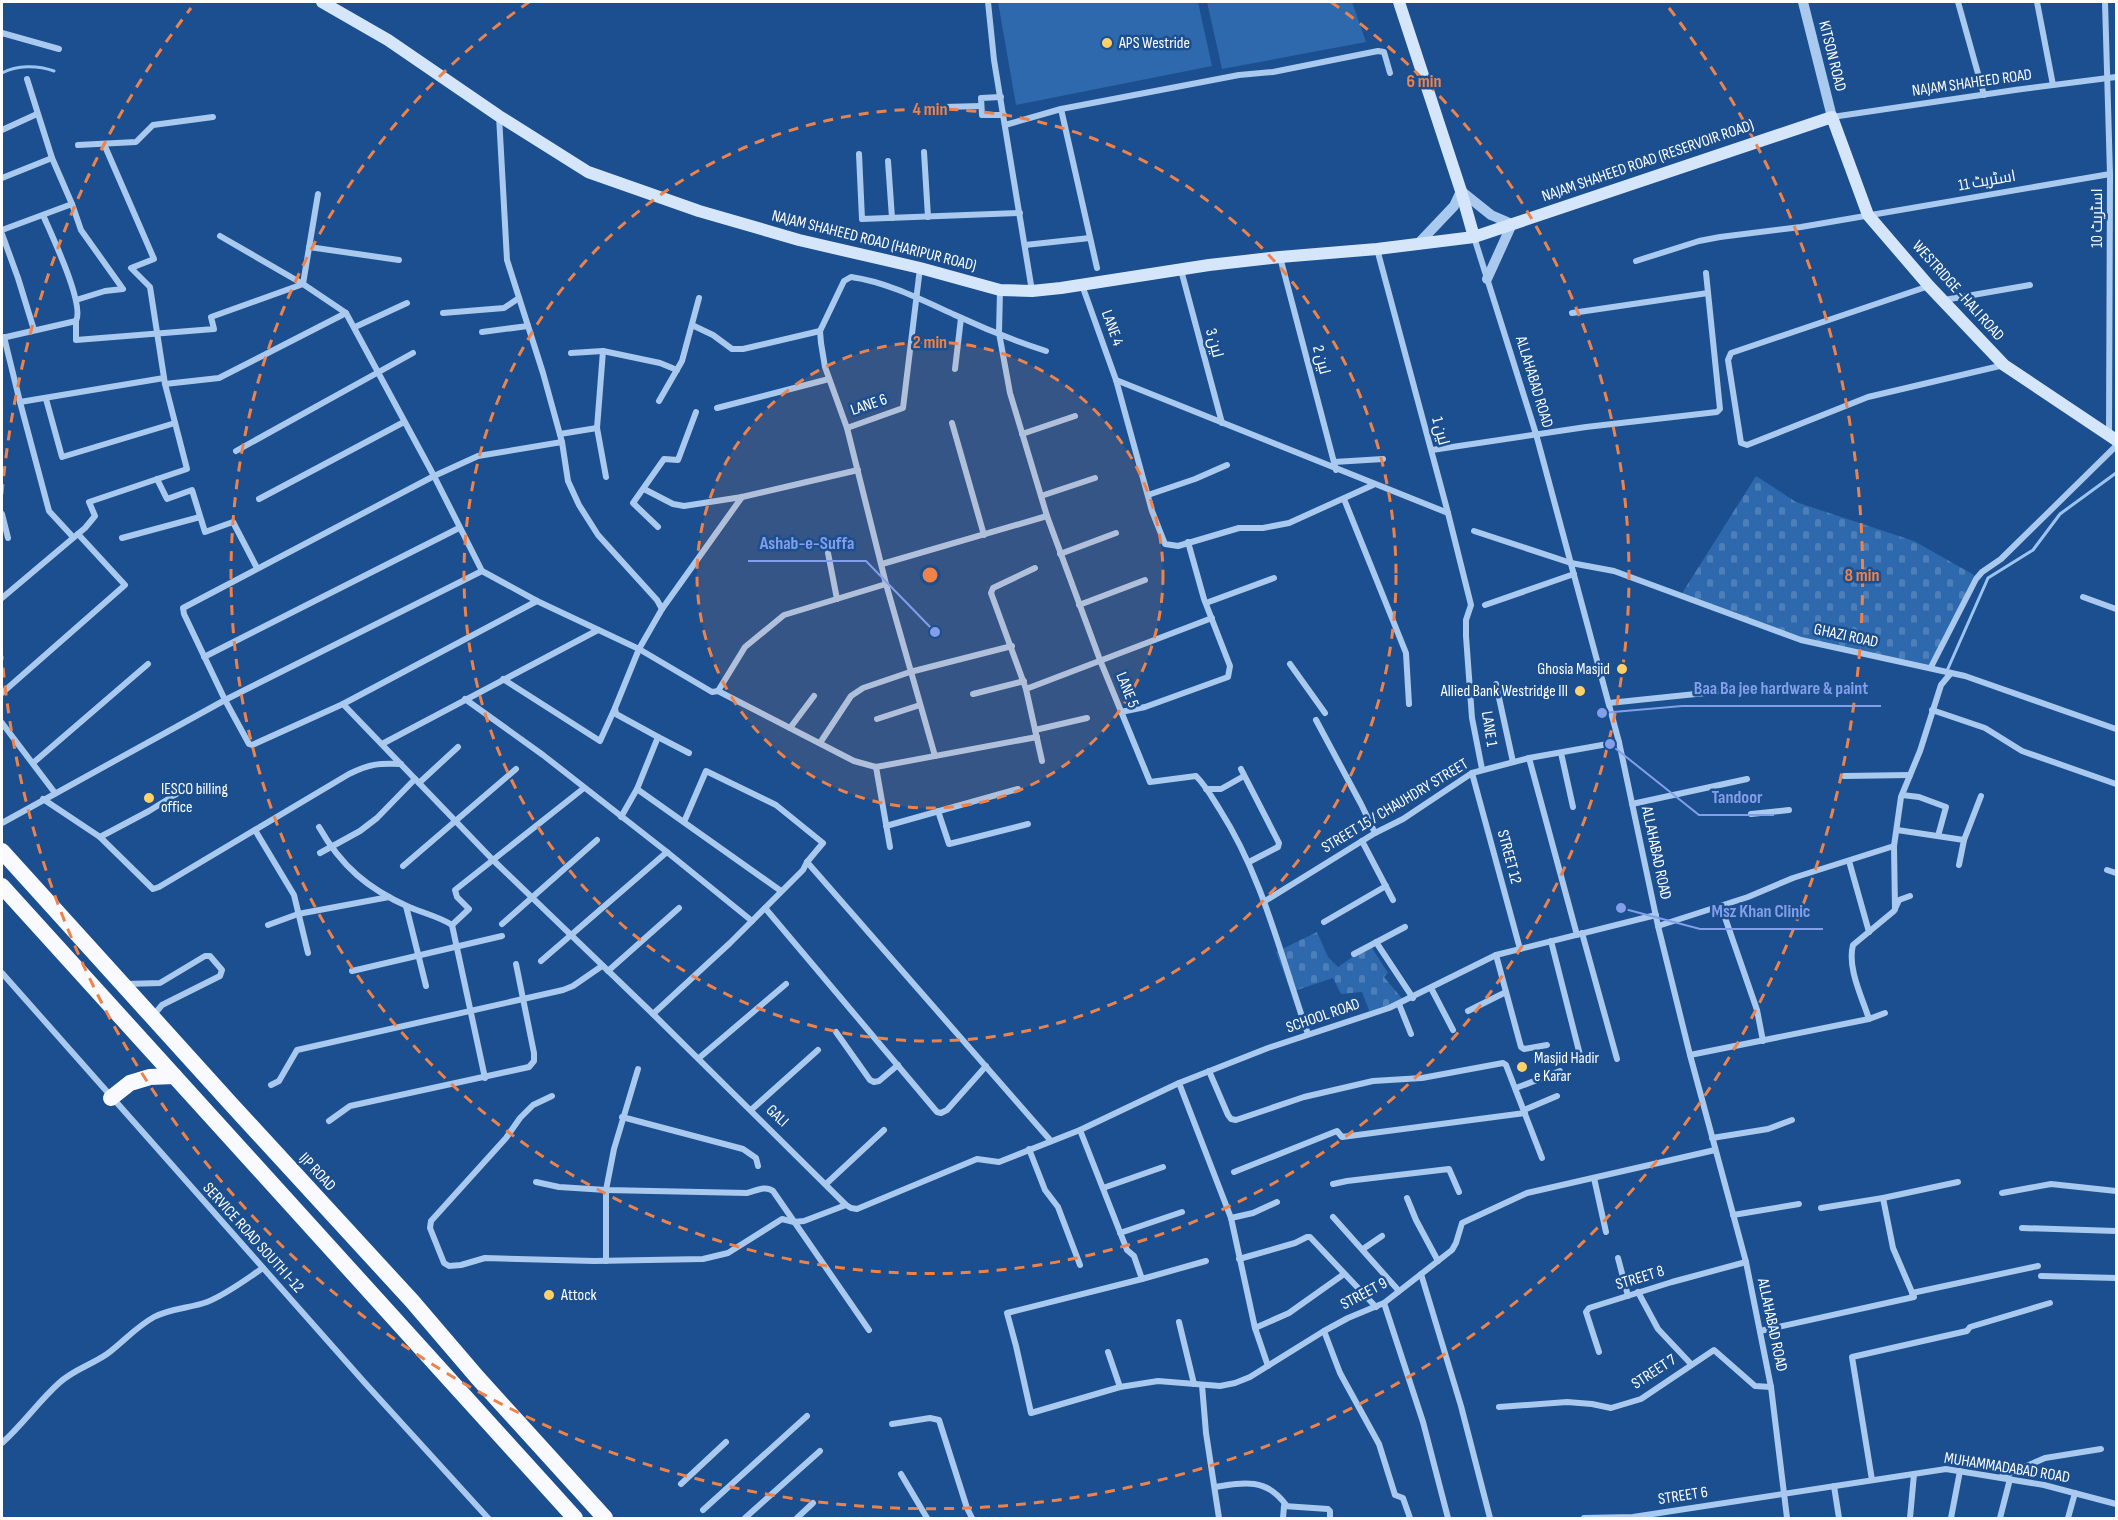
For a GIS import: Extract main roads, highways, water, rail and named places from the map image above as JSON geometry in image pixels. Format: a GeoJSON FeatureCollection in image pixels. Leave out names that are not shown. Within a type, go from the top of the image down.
{"type":"FeatureCollection","features":[{"type":"Feature","properties":{"kind":"highway","name":"IJP ROAD"},"geometry":{"type":"LineString","coordinates":[[2,851],[412,1301],[477,1377],[605,1518]]}},
{"type":"Feature","properties":{"kind":"highway"},"geometry":{"type":"LineString","coordinates":[[2,886],[574,1518]]}},
{"type":"Feature","properties":{"kind":"highway"},"geometry":{"type":"LineString","coordinates":[[111,1098],[130,1083],[150,1077],[174,1076]]}},
{"type":"Feature","properties":{"kind":"main road","name":"NAJAM SHAHEED ROAD (HARIPUR ROAD)"},"geometry":{"type":"LineString","coordinates":[[322,2],[388,40],[499,116],[588,172],[699,212],[799,240],[920,268],[1000,290],[1032,291],[1181,269],[1474,237]]}},
{"type":"Feature","properties":{"kind":"main road"},"geometry":{"type":"LineString","coordinates":[[1399,2],[1474,237]]}},
{"type":"Feature","properties":{"kind":"main road","name":"WESTRIDGE -HALI ROAD"},"geometry":{"type":"LineString","coordinates":[[1832,117],[1869,215],[1929,286],[2004,365],[2113,438]]}},
{"type":"Feature","properties":{"kind":"main road","name":"NAJAM SHAHEED ROAD (RESERVOIR ROAD)"},"geometry":{"type":"LineString","coordinates":[[1474,237],[1832,117]]}},
{"type":"Feature","properties":{"kind":"waterway"},"geometry":{"type":"LineString","coordinates":[[2,73],[14,68],[27,67],[54,71]]}},
{"type":"Feature","properties":{"kind":"waterway"},"geometry":{"type":"LineString","coordinates":[[1946,673],[1988,578],[2033,550],[2060,514],[2116,473]]}},
{"type":"Feature","properties":{"kind":"place","name":"APS Westride"},"geometry":{"type":"Point","coordinates":[1107,43]}},
{"type":"Feature","properties":{"kind":"place","name":"Ashab-e-Suffa"},"geometry":{"type":"Point","coordinates":[935,632]}},
{"type":"Feature","properties":{"kind":"place","name":"Ghosia Masjid"},"geometry":{"type":"Point","coordinates":[1622,669]}},
{"type":"Feature","properties":{"kind":"place","name":"Allied Bank Westridge III"},"geometry":{"type":"Point","coordinates":[1580,691]}},
{"type":"Feature","properties":{"kind":"place","name":"Baa Ba jee hardware & paint"},"geometry":{"type":"Point","coordinates":[1602,713]}},
{"type":"Feature","properties":{"kind":"place","name":"Tandoor"},"geometry":{"type":"Point","coordinates":[1610,744]}},
{"type":"Feature","properties":{"kind":"place","name":"IESCO billing office"},"geometry":{"type":"Point","coordinates":[149,798]}},
{"type":"Feature","properties":{"kind":"place","name":"Msz Khan Clinic"},"geometry":{"type":"Point","coordinates":[1621,908]}},
{"type":"Feature","properties":{"kind":"place","name":"Masjid Hadir e Karar"},"geometry":{"type":"Point","coordinates":[1522,1067]}},
{"type":"Feature","properties":{"kind":"place","name":"Attock"},"geometry":{"type":"Point","coordinates":[549,1295]}}]}
